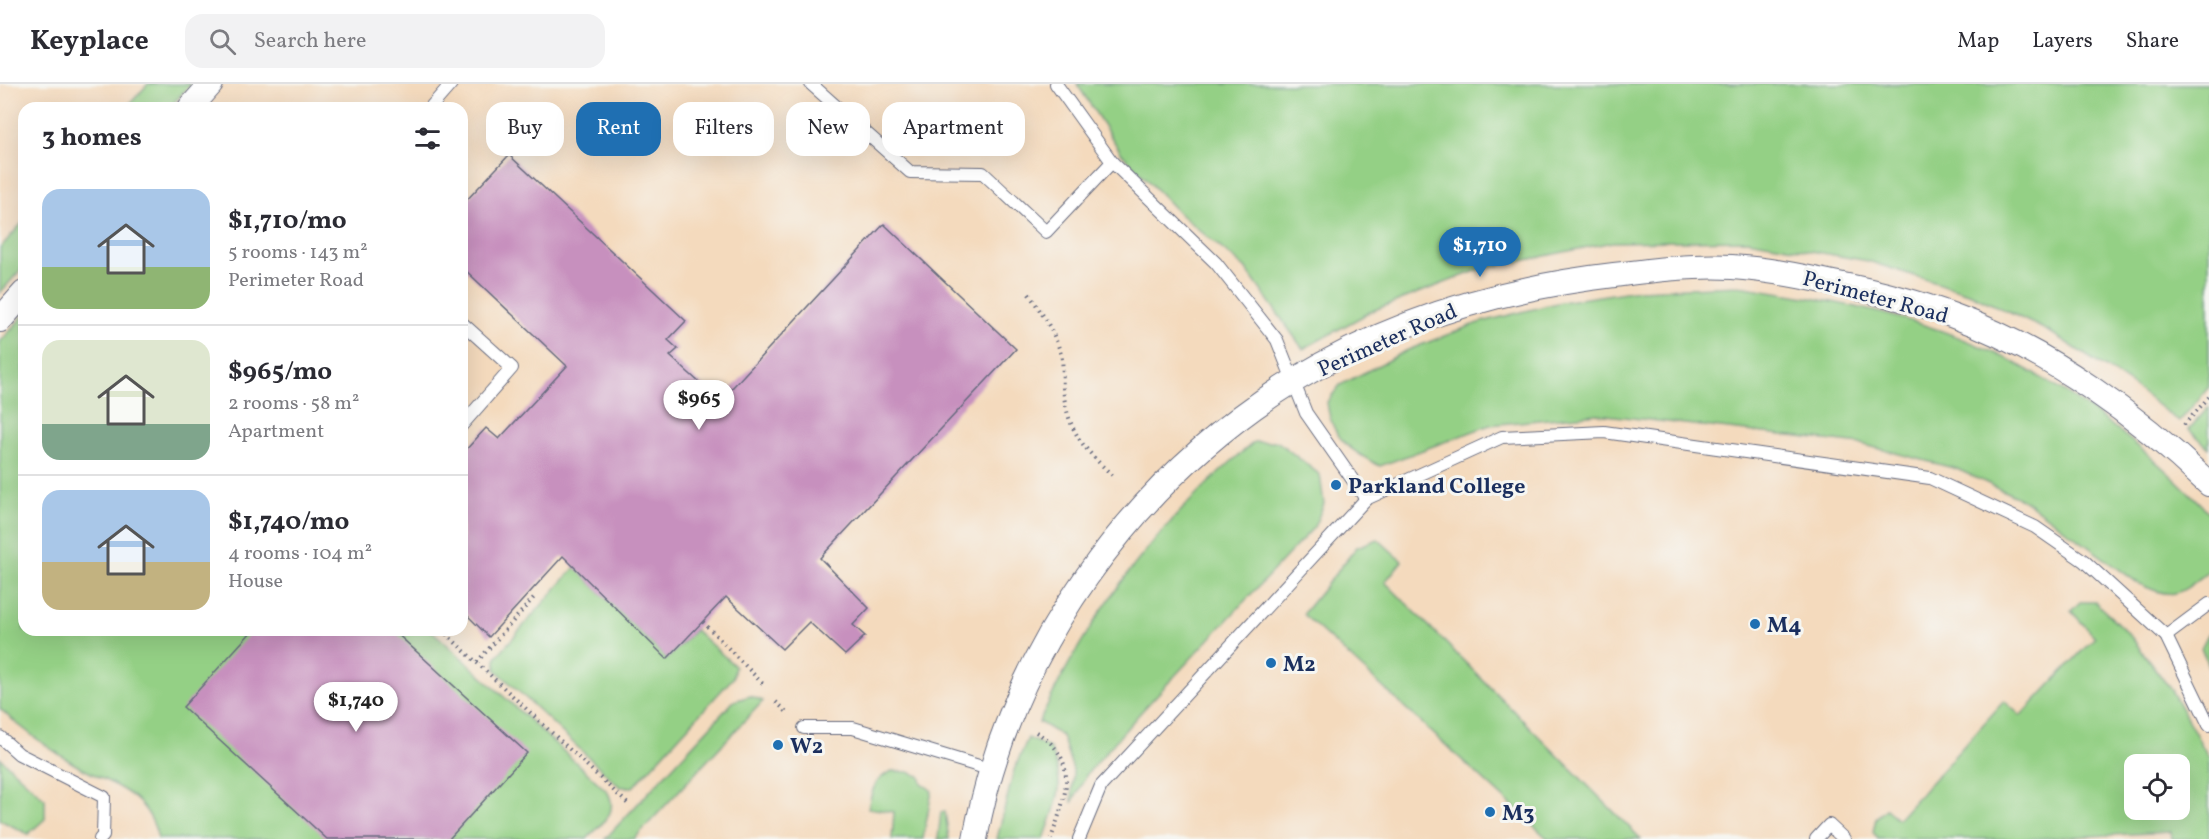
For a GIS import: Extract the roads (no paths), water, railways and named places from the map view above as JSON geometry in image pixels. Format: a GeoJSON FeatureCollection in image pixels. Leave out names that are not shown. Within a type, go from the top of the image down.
{"type":"FeatureCollection","features":[{"type":"Feature","properties":{"kind":"street"},"geometry":{"type":"LineString","coordinates":[[195,102],[211,84]]}},
{"type":"Feature","properties":{"kind":"street","name":"Perimeter Road"},"geometry":{"type":"LineString","coordinates":[[975,839],[992,770],[1012,710],[1026,681],[1050,634],[1089,572],[1132,518],[1189,461],[1236,422],[1295,380],[1364,344],[1444,311],[1502,293],[1566,280],[1664,269],[1731,267],[1796,275],[1884,293],[1956,316],[2003,338],[2071,376],[2116,406],[2178,454],[2209,484]]}},
{"type":"Feature","properties":{"kind":"street"},"geometry":{"type":"LineString","coordinates":[[0,321],[18,300]]}},
{"type":"Feature","properties":{"kind":"lane"},"geometry":{"type":"LineString","coordinates":[[436,102],[452,84]]}},
{"type":"Feature","properties":{"kind":"lane"},"geometry":{"type":"LineString","coordinates":[[811,84],[910,172],[983,173],[1046,232],[1112,162]]}},
{"type":"Feature","properties":{"kind":"lane"},"geometry":{"type":"LineString","coordinates":[[1056,84],[1112,162],[1216,263],[1277,340],[1306,412],[1366,499]]}},
{"type":"Feature","properties":{"kind":"lane"},"geometry":{"type":"LineString","coordinates":[[468,328],[512,368],[468,418]]}},
{"type":"Feature","properties":{"kind":"lane"},"geometry":{"type":"LineString","coordinates":[[1079,839],[1101,786],[1366,499],[1502,437],[1604,432],[1930,478],[2035,527],[2084,561],[2166,636],[2209,725]]}},
{"type":"Feature","properties":{"kind":"lane"},"geometry":{"type":"LineString","coordinates":[[2166,636],[2209,604]]}},
{"type":"Feature","properties":{"kind":"lane"},"geometry":{"type":"LineString","coordinates":[[804,728],[853,728],[992,770]]}},
{"type":"Feature","properties":{"kind":"lane"},"geometry":{"type":"LineString","coordinates":[[0,737],[19,754],[104,797],[103,836],[100,839]]}},
{"type":"Feature","properties":{"kind":"lane"},"geometry":{"type":"LineString","coordinates":[[1816,839],[1829,825],[1844,839]]}},
{"type":"Feature","properties":{"kind":"place","name":"Parkland College"},"geometry":{"type":"Point","coordinates":[1336,485]}},
{"type":"Feature","properties":{"kind":"place","name":"M4"},"geometry":{"type":"Point","coordinates":[1755,624]}},
{"type":"Feature","properties":{"kind":"place","name":"M2"},"geometry":{"type":"Point","coordinates":[1271,663]}},
{"type":"Feature","properties":{"kind":"place","name":"W2"},"geometry":{"type":"Point","coordinates":[778,745]}},
{"type":"Feature","properties":{"kind":"place","name":"M3"},"geometry":{"type":"Point","coordinates":[1490,812]}}]}
